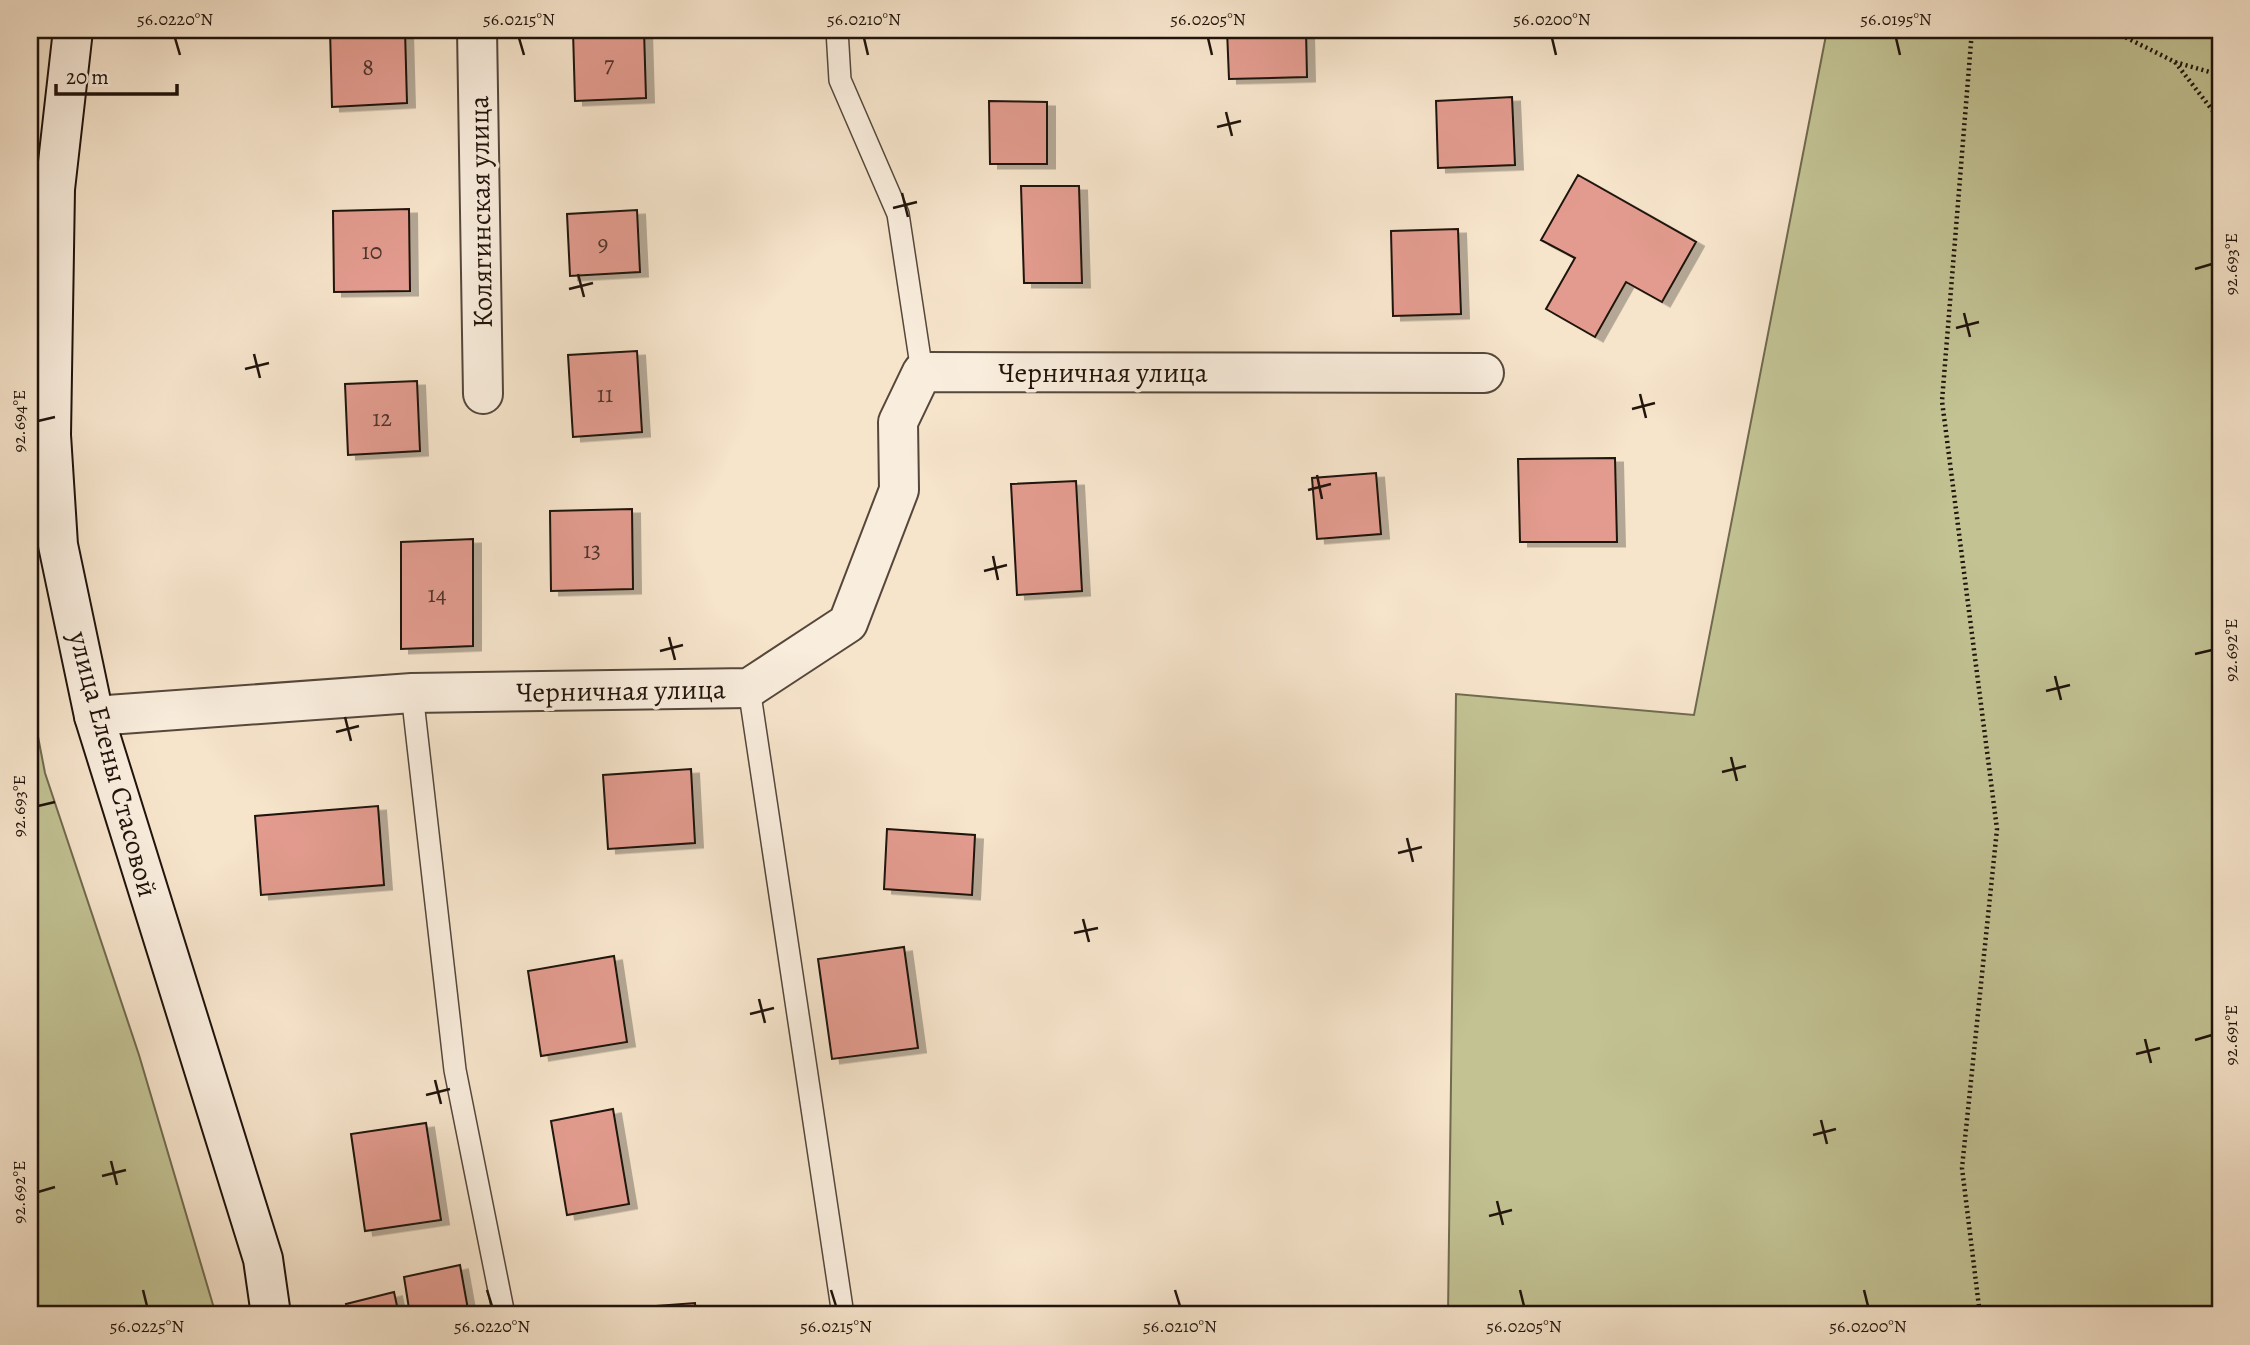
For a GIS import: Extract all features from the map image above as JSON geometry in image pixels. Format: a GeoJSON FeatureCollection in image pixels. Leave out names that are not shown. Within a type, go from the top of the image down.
{"type":"FeatureCollection","features":[{"type":"Feature","properties":{"kind":"street","name":"улица Елены Стасовой"},"geometry":{"type":"LineString","coordinates":[[73,30],[55,189],[51,435],[58,545],[94,716],[263,1259],[271,1315]]}},
{"type":"Feature","properties":{"kind":"street","name":"Колягинская улица"},"geometry":{"type":"LineString","coordinates":[[477,30],[484,394]]}},
{"type":"Feature","properties":{"kind":"street","name":"Черничная улица"},"geometry":{"type":"LineString","coordinates":[[94,716],[412,693],[749,688],[848,623],[899,490],[898,422],[922,372],[1484,373]]}},
{"type":"Feature","properties":{"kind":"lane"},"geometry":{"type":"LineString","coordinates":[[837,30],[840,80],[898,214],[922,372]]}},
{"type":"Feature","properties":{"kind":"lane"},"geometry":{"type":"LineString","coordinates":[[749,688],[843,1315]]}},
{"type":"Feature","properties":{"kind":"lane"},"geometry":{"type":"LineString","coordinates":[[412,693],[455,1070],[504,1315]]}},
{"type":"Feature","properties":{"kind":"path"},"geometry":{"type":"LineString","coordinates":[[1972,30],[1942,401],[1997,829],[1962,1168],[1980,1315]]}},
{"type":"Feature","properties":{"kind":"path"},"geometry":{"type":"LineString","coordinates":[[2110,30],[2175,62],[2220,75]]}},
{"type":"Feature","properties":{"kind":"path"},"geometry":{"type":"LineString","coordinates":[[2175,62],[2220,120]]}},
{"type":"Feature","properties":{"kind":"green space"},"geometry":{"type":"Polygon","coordinates":[[[1827,30],[2220,30],[2220,1315],[1448,1315],[1456,694],[1694,715],[1827,30]]]}},
{"type":"Feature","properties":{"kind":"green space"},"geometry":{"type":"Polygon","coordinates":[[[30,695],[45,773],[139,1055],[216,1315],[30,1315],[30,695]]]}},
{"type":"Feature","properties":{"kind":"building"},"geometry":{"type":"Polygon","coordinates":[[[330,30],[405,30],[407,103],[332,107],[330,30]]]}},
{"type":"Feature","properties":{"kind":"building"},"geometry":{"type":"Polygon","coordinates":[[[644,30],[646,98],[575,101],[573,31],[644,30]]]}},
{"type":"Feature","properties":{"kind":"building"},"geometry":{"type":"Polygon","coordinates":[[[1227,30],[1306,30],[1307,77],[1229,79],[1227,30]]]}},
{"type":"Feature","properties":{"kind":"building"},"geometry":{"type":"Polygon","coordinates":[[[1512,97],[1515,165],[1438,168],[1436,101],[1512,97]]]}},
{"type":"Feature","properties":{"kind":"building"},"geometry":{"type":"Polygon","coordinates":[[[989,101],[1047,102],[1047,164],[990,164],[989,101]]]}},
{"type":"Feature","properties":{"kind":"building"},"geometry":{"type":"Polygon","coordinates":[[[1578,175],[1696,242],[1662,302],[1626,282],[1595,337],[1546,309],[1575,258],[1541,240],[1578,175]]]}},
{"type":"Feature","properties":{"kind":"building"},"geometry":{"type":"Polygon","coordinates":[[[1021,186],[1079,186],[1082,283],[1024,283],[1021,186]]]}},
{"type":"Feature","properties":{"kind":"building"},"geometry":{"type":"Polygon","coordinates":[[[409,209],[410,291],[334,292],[333,211],[409,209]]]}},
{"type":"Feature","properties":{"kind":"building"},"geometry":{"type":"Polygon","coordinates":[[[637,210],[640,272],[570,276],[567,214],[637,210]]]}},
{"type":"Feature","properties":{"kind":"building"},"geometry":{"type":"Polygon","coordinates":[[[1458,229],[1461,314],[1393,316],[1391,231],[1458,229]]]}},
{"type":"Feature","properties":{"kind":"building"},"geometry":{"type":"Polygon","coordinates":[[[637,351],[642,432],[573,437],[568,355],[637,351]]]}},
{"type":"Feature","properties":{"kind":"building"},"geometry":{"type":"Polygon","coordinates":[[[417,381],[420,451],[348,455],[345,384],[417,381]]]}},
{"type":"Feature","properties":{"kind":"building"},"geometry":{"type":"Polygon","coordinates":[[[1615,458],[1617,542],[1520,542],[1518,459],[1615,458]]]}},
{"type":"Feature","properties":{"kind":"building"},"geometry":{"type":"Polygon","coordinates":[[[1376,473],[1381,534],[1317,539],[1312,478],[1376,473]]]}},
{"type":"Feature","properties":{"kind":"building"},"geometry":{"type":"Polygon","coordinates":[[[1076,481],[1082,591],[1017,595],[1011,484],[1076,481]]]}},
{"type":"Feature","properties":{"kind":"building"},"geometry":{"type":"Polygon","coordinates":[[[632,509],[633,589],[551,591],[550,511],[632,509]]]}},
{"type":"Feature","properties":{"kind":"building"},"geometry":{"type":"Polygon","coordinates":[[[473,539],[473,646],[401,649],[401,542],[473,539]]]}},
{"type":"Feature","properties":{"kind":"building"},"geometry":{"type":"Polygon","coordinates":[[[691,769],[695,843],[608,849],[603,775],[691,769]]]}},
{"type":"Feature","properties":{"kind":"building"},"geometry":{"type":"Polygon","coordinates":[[[378,806],[384,885],[261,895],[255,816],[378,806]]]}},
{"type":"Feature","properties":{"kind":"building"},"geometry":{"type":"Polygon","coordinates":[[[887,829],[975,835],[972,895],[884,889],[887,829]]]}},
{"type":"Feature","properties":{"kind":"building"},"geometry":{"type":"Polygon","coordinates":[[[904,947],[918,1048],[832,1059],[818,959],[904,947]]]}},
{"type":"Feature","properties":{"kind":"building"},"geometry":{"type":"Polygon","coordinates":[[[614,956],[627,1042],[541,1056],[528,971],[614,956]]]}},
{"type":"Feature","properties":{"kind":"building"},"geometry":{"type":"Polygon","coordinates":[[[613,1109],[629,1204],[567,1215],[551,1121],[613,1109]]]}},
{"type":"Feature","properties":{"kind":"building"},"geometry":{"type":"Polygon","coordinates":[[[426,1123],[441,1220],[365,1231],[351,1134],[426,1123]]]}},
{"type":"Feature","properties":{"kind":"building"},"geometry":{"type":"Polygon","coordinates":[[[460,1265],[469,1315],[410,1315],[404,1277],[460,1265]]]}},
{"type":"Feature","properties":{"kind":"building"},"geometry":{"type":"Polygon","coordinates":[[[394,1292],[399,1315],[349,1315],[346,1304],[394,1292]]]}},
{"type":"Feature","properties":{"kind":"building"},"geometry":{"type":"Polygon","coordinates":[[[695,1303],[696,1315],[591,1315],[590,1311],[695,1303]]]}}]}
